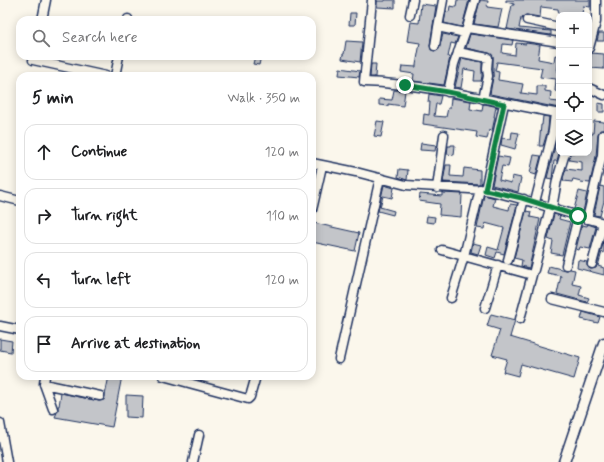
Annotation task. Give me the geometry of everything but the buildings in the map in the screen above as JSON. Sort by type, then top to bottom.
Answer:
[{"type":"main road","points":[[564,462],[604,345]]},
{"type":"street","points":[[43,16],[46,0]]},
{"type":"street","points":[[372,0],[364,82],[405,85],[556,113]]},
{"type":"street","points":[[410,15],[413,0]]},
{"type":"street","points":[[435,46],[443,0]]},
{"type":"street","points":[[448,92],[454,64],[475,0]]},
{"type":"street","points":[[592,32],[600,23],[596,0]]},
{"type":"street","points":[[528,20],[556,26]]},
{"type":"street","points":[[438,28],[466,30],[556,42]]},
{"type":"street","points":[[458,52],[488,58],[488,76],[483,99]]},
{"type":"street","points":[[33,60],[88,72]]},
{"type":"street","points":[[116,72],[118,60]]},
{"type":"street","points":[[592,89],[604,95]]},
{"type":"street","points":[[451,298],[483,190],[504,104]]},
{"type":"street","points":[[535,202],[556,119]]},
{"type":"street","points":[[437,188],[444,135]]},
{"type":"street","points":[[588,219],[602,155],[604,135]]},
{"type":"street","points":[[534,270],[564,156]]},
{"type":"street","points":[[316,164],[356,172],[406,185],[483,190],[510,195],[604,223],[592,264]]},
{"type":"street","points":[[316,192],[322,166]]},
{"type":"street","points":[[339,359],[380,178]]},
{"type":"street","points":[[0,196],[16,200]]},
{"type":"street","points":[[508,260],[524,199]]},
{"type":"street","points":[[566,265],[578,216]]},
{"type":"street","points":[[442,250],[532,275],[520,319]]},
{"type":"street","points":[[485,308],[498,265]]},
{"type":"street","points":[[552,299],[604,312]]},
{"type":"street","points":[[0,326],[16,329]]},
{"type":"street","points":[[45,380],[100,396]]},
{"type":"street","points":[[45,380],[53,409]]},
{"type":"street","points":[[177,380],[248,399],[250,397],[255,380]]},
{"type":"street","points":[[0,423],[7,462]]},
{"type":"street","points":[[193,462],[199,435]]},
{"type":"route","points":[[405,85],[448,92],[504,104],[485,190],[522,198],[578,216]]}]
